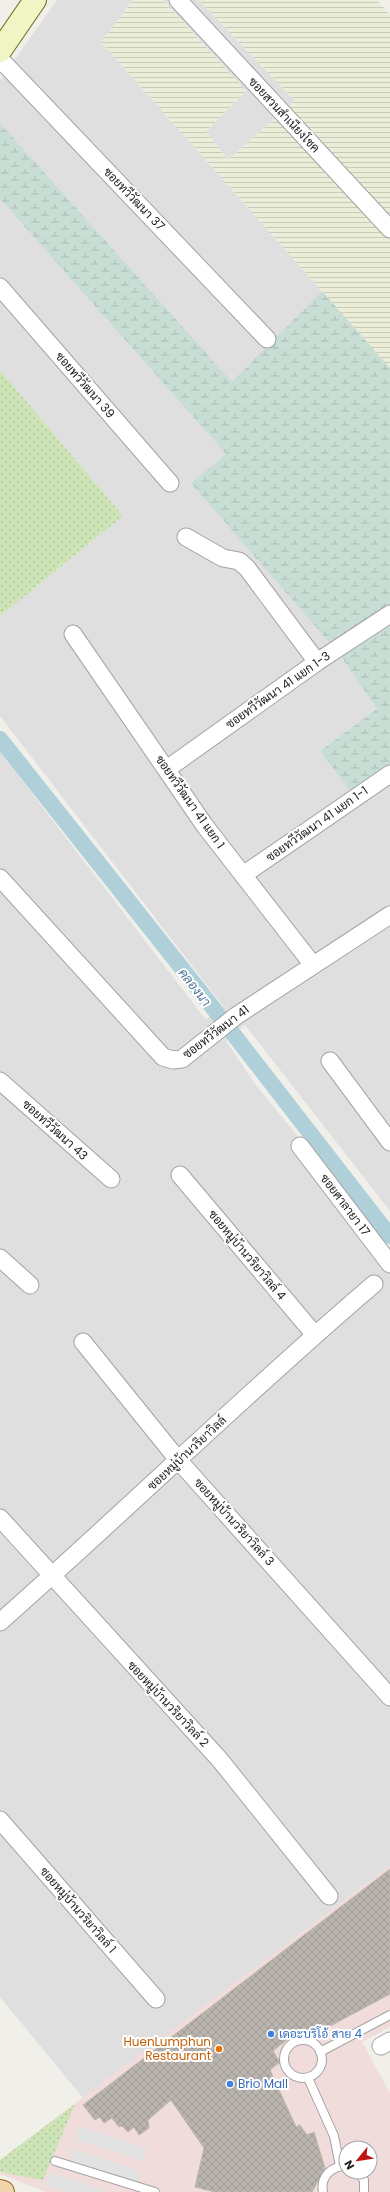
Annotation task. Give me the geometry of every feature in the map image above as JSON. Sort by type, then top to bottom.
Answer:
[{"type":"main road","points":[[0,51],[35,0]]},
{"type":"street","name":"ซอยสวนสำเนียงโชค","points":[[178,0],[390,229]]},
{"type":"street","name":"ซอยทวีวัฒนา 37","points":[[0,59],[267,339]]},
{"type":"street","name":"ซอยทวีวัฒนา 39","points":[[0,287],[170,483]]},
{"type":"street","points":[[186,537],[223,558],[239,561],[247,568],[317,662]]},
{"type":"street","name":"ซอยทวีวัฒนา 41 แยก 1-3","points":[[167,769],[317,662],[390,614]]},
{"type":"street","name":"ซอยทวีวัฒนา 41 แยก 1","points":[[73,634],[205,826],[313,965]]},
{"type":"street","name":"ซอยทวีวัฒนา 41 แยก 1-1","points":[[243,875],[390,774]]},
{"type":"street","name":"ซอยทวีวัฒนา 41","points":[[0,878],[163,1057],[173,1060],[182,1059],[236,1016],[390,915]]},
{"type":"street","points":[[330,1061],[390,1142]]},
{"type":"street","name":"ซอยทวีวัฒนา 43","points":[[0,1081],[111,1179]]},
{"type":"street","name":"ซอยศาลายา 17","points":[[300,1146],[390,1264]]},
{"type":"street","name":"ซอยหมู่บ้านวริยาวิลล์ 4","points":[[180,1175],[315,1335]]},
{"type":"street","points":[[0,1258],[30,1285]]},
{"type":"street","name":"ซอยหมู่บ้านวริยาวิลล์","points":[[0,1622],[179,1461],[315,1335],[374,1284]]},
{"type":"street","name":"ซอยหมู่บ้านวริยาวิลล์ 3","points":[[83,1342],[179,1461],[390,1697]]},
{"type":"street","name":"ซอยหมู่บ้านวริยาวิลล์ 2","points":[[0,1518],[51,1577],[220,1760],[329,1896]]},
{"type":"street","name":"ซอยหมู่บ้านวริยาวิลล์ 1","points":[[0,1820],[156,1999]]},
{"type":"lane","points":[[320,2052],[390,2015]]},
{"type":"lane","points":[[305,2041],[311,2043],[320,2052],[322,2058],[318,2070],[308,2078],[302,2078],[291,2074],[284,2064],[285,2052],[293,2043],[305,2041]]},
{"type":"lane","points":[[308,2078],[334,2136],[338,2149]]},
{"type":"lane","points":[[55,2161],[155,2192]]},
{"type":"lane","points":[[323,2192],[323,2180],[327,2174],[338,2168]]},
{"type":"lane","points":[[364,2180],[364,2192]]},
{"type":"shaded area","points":[[57,0],[133,0],[101,42],[322,291],[232,383],[0,123],[0,80]]},
{"type":"shaded area","points":[[163,0],[199,0],[295,101],[228,160],[206,131],[246,91]]},
{"type":"shaded area","points":[[0,199],[226,454],[192,483],[340,655],[377,709],[320,751],[351,791],[390,765],[390,1211],[245,1025],[226,1041],[255,1084],[390,1249],[390,1866],[83,2098],[0,1997],[0,752],[206,1020],[223,1006],[0,716],[0,616],[123,516],[0,370]]},
{"type":"shaded area","name":"เดอะบริโอ้ สาย 4","points":[[390,1866],[390,2027],[362,2042],[390,2093],[390,2192],[46,2192],[0,2174],[0,2160]]},
{"type":"shaded area","points":[[80,2126],[147,2148],[143,2161],[76,2140]]},
{"type":"shaded area","points":[[72,2149],[141,2171],[136,2188],[67,2167]]},
{"type":"shaded area","points":[[50,2172],[109,2192],[66,2192],[46,2186]]},
{"type":"green space","points":[[133,0],[163,0],[246,91],[206,131],[228,160],[295,101],[199,0],[377,0],[390,15],[390,368],[101,42]]},
{"type":"green space","points":[[0,123],[232,382],[322,291],[390,368],[390,765],[351,792],[320,751],[377,709],[340,655],[191,483],[226,454],[0,199]]},
{"type":"green space","points":[[0,370],[123,516],[0,616]]},
{"type":"green space","points":[[75,2104],[43,2180],[0,2172],[0,2160]]},
{"type":"building","points":[[390,1869],[390,1994],[321,2031],[317,2024],[304,2035],[300,2029],[273,2051],[280,2062],[270,2070],[296,2127],[300,2125],[307,2135],[314,2132],[325,2168],[312,2192],[215,2192],[195,2187],[204,2148],[171,2100],[148,2120],[149,2128],[139,2135],[134,2127],[128,2132],[122,2126],[119,2127],[112,2118],[104,2123],[100,2117],[95,2120],[83,2105]]},
{"type":"waterway","name":"คลองนา","points":[[0,739],[196,986],[390,1236]]},
{"type":"place","name":"เดอะบริโอ้ สาย 4","points":[[271,2034]]},
{"type":"place","name":"HuenLumphun Restaurant","points":[[219,2049]]},
{"type":"place","name":"Brio Mall","points":[[230,2084]]}]
